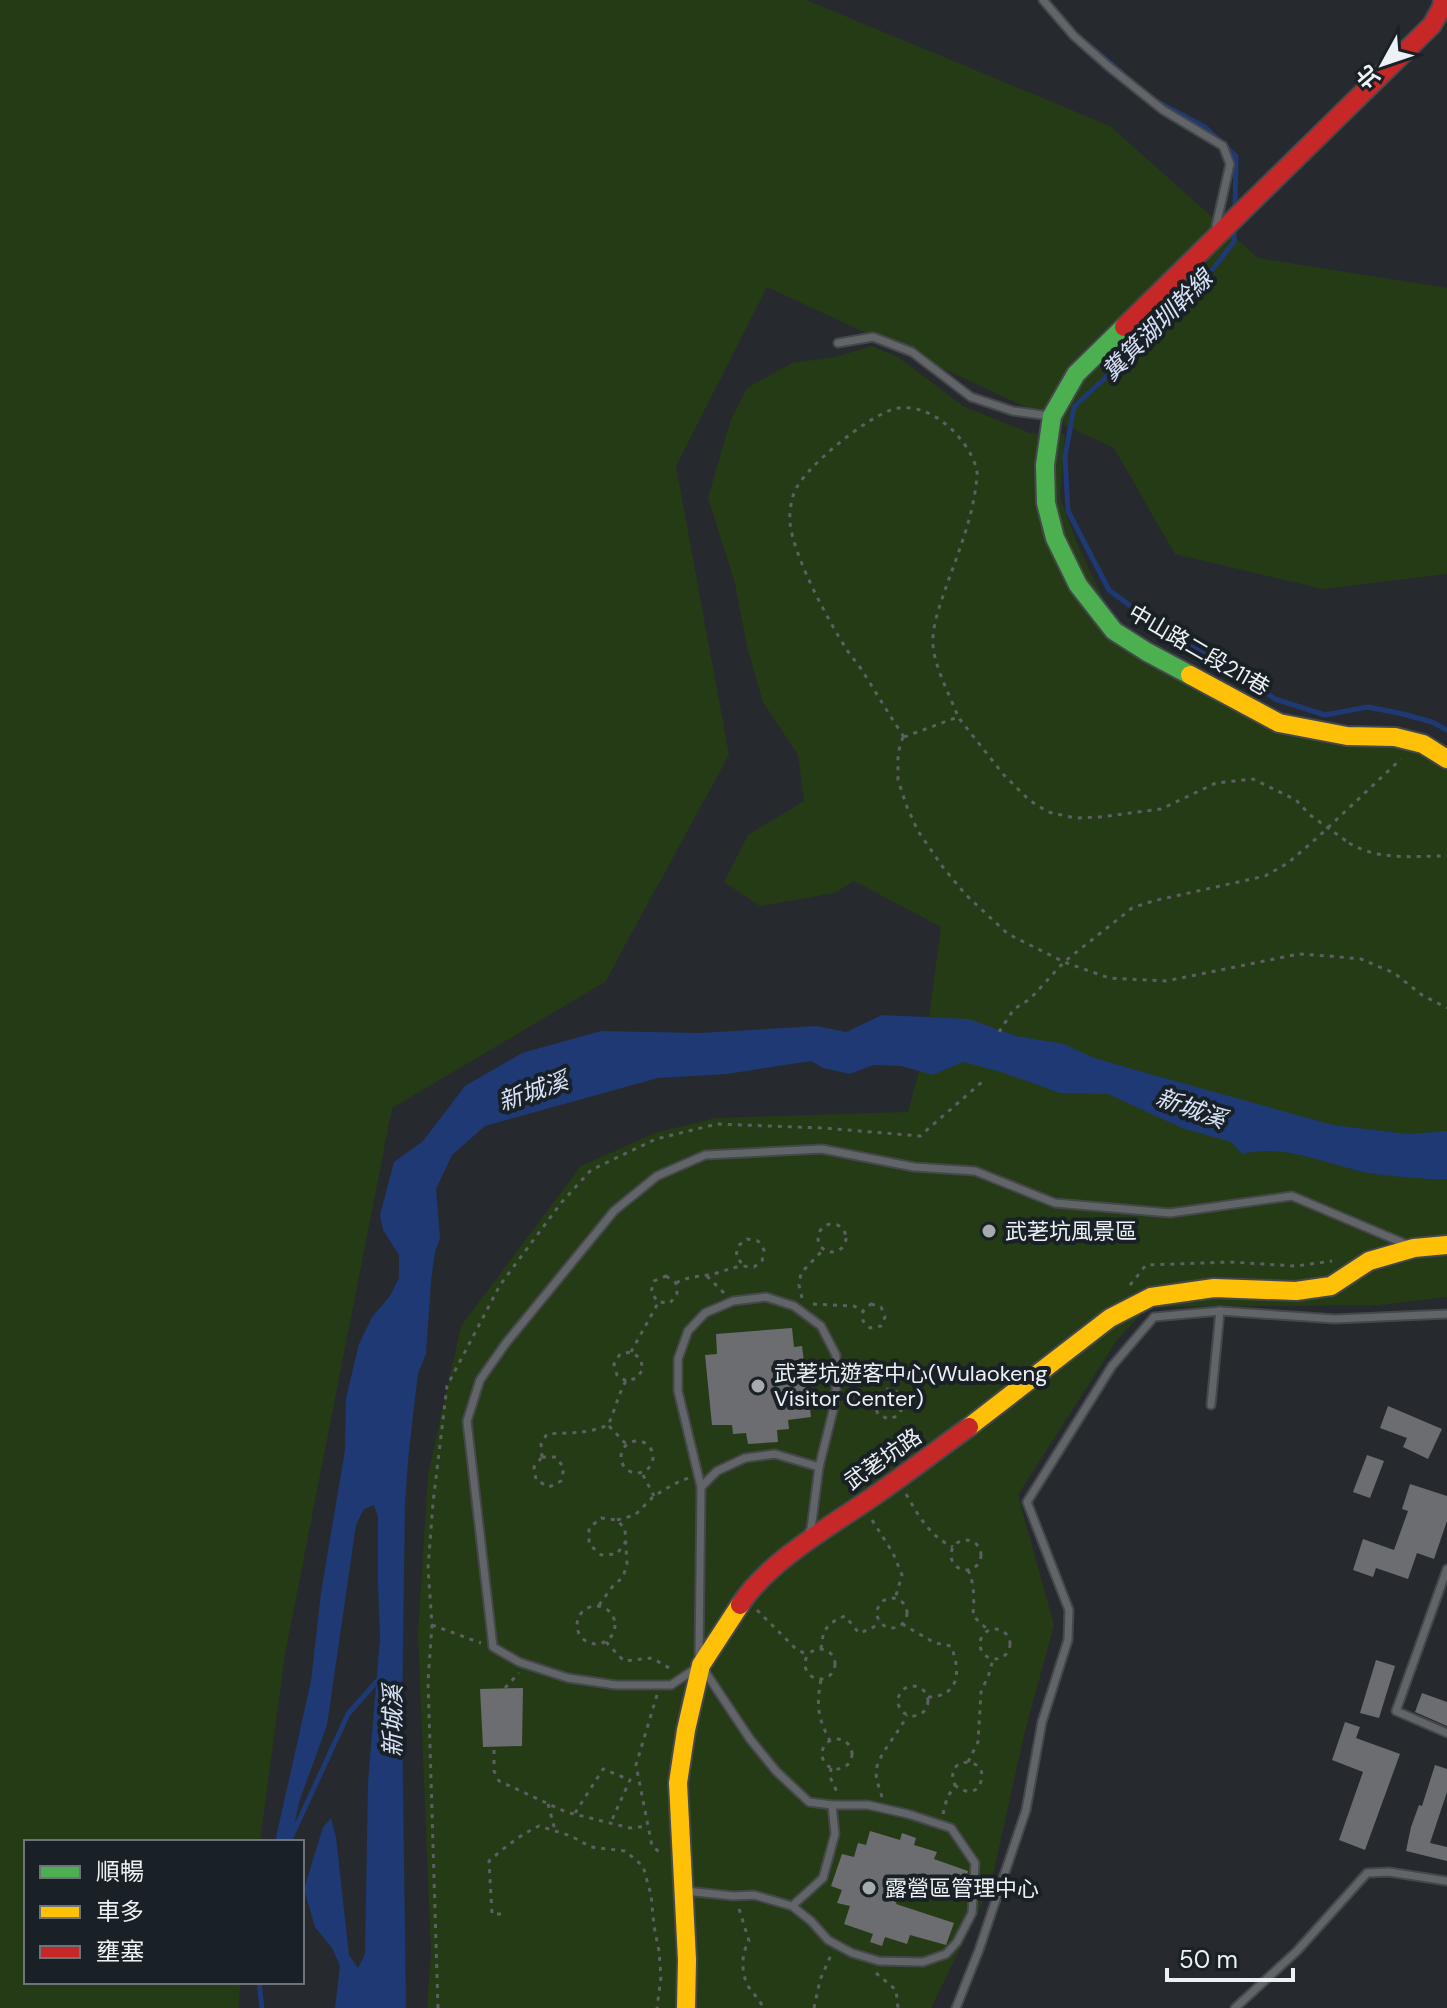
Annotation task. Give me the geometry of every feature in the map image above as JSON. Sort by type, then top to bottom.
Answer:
[{"type":"street","name":"中山路二段211巷","points":[[1443,0],[1432,25],[1076,374],[1052,416],[1045,465],[1046,503],[1055,538],[1078,585],[1114,631],[1279,723],[1347,736],[1395,737],[1423,744],[1447,759]]},
{"type":"street","name":"武荖坑路","points":[[686,2008],[687,1960],[678,1783],[701,1665],[745,1597],[796,1549],[897,1480],[1110,1318],[1151,1297],[1214,1288],[1296,1291],[1331,1286],[1369,1261],[1414,1248],[1447,1245]]},
{"type":"lane","points":[[1043,0],[1074,36],[1108,66],[1163,110],[1223,146],[1230,164],[1218,236]]},
{"type":"lane","points":[[838,343],[873,337],[912,352],[971,397],[1013,411],[1052,416]]},
{"type":"lane","points":[[701,1665],[671,1685],[616,1685],[568,1678],[524,1664],[493,1647],[467,1421],[480,1380],[506,1343],[614,1211],[657,1176],[705,1155],[822,1149],[914,1167],[975,1171],[1055,1203],[1170,1213],[1292,1196],[1414,1248]]},
{"type":"lane","points":[[684,1891],[754,1895],[792,1906],[828,1940],[852,1953],[879,1961],[923,1962],[946,1954],[957,1942],[972,1913],[975,1863],[951,1828],[868,1805],[809,1802],[776,1771],[750,1739],[699,1666],[701,1487],[678,1391],[678,1359],[688,1331],[705,1313],[733,1301],[766,1297],[794,1306],[821,1326],[836,1355],[833,1411],[819,1467],[811,1529],[796,1549]]},
{"type":"lane","points":[[1211,1405],[1220,1311]]},
{"type":"lane","points":[[956,2008],[1026,1810],[1042,1722],[1068,1640],[1069,1610],[1027,1502],[1112,1366],[1154,1317],[1220,1311],[1335,1319],[1447,1314]]},
{"type":"lane","points":[[701,1487],[717,1471],[745,1458],[775,1454],[819,1467]]},
{"type":"lane","points":[[1447,1569],[1396,1711],[1447,1733]]},
{"type":"lane","points":[[792,1906],[823,1878],[835,1834],[832,1805]]},
{"type":"lane","points":[[1235,2008],[1297,1951],[1367,1873],[1389,1872],[1447,1881]]},
{"type":"path","points":[[904,737],[826,612],[794,544],[790,520],[793,494],[807,470],[865,424],[895,409],[914,409],[947,424],[968,447],[978,470],[974,499],[933,635],[937,667],[958,717],[1003,774],[1029,800],[1048,812],[1075,818],[1100,817],[1161,809],[1216,783],[1253,779],[1296,800],[1310,815],[1363,852],[1447,856]]},
{"type":"path","points":[[958,717],[904,737],[898,753],[898,780],[918,831],[942,866],[966,895],[1008,934],[1064,962],[1109,978],[1166,981],[1299,954],[1361,959],[1394,973],[1422,995],[1447,1008]]},
{"type":"path","points":[[999,1032],[1014,1009],[1030,999],[1064,962],[1132,908],[1265,876],[1288,863],[1383,774],[1423,744]]},
{"type":"path","points":[[824,1128],[920,1136],[982,1082]]},
{"type":"path","points":[[827,1224],[837,1224],[845,1230],[847,1240],[842,1249],[833,1253],[823,1250],[818,1241],[819,1231],[827,1224]]},
{"type":"path","points":[[676,1283],[732,1266],[754,1267],[762,1261],[764,1250],[758,1241],[747,1239],[738,1246],[736,1256],[743,1265]]},
{"type":"path","points":[[794,1306],[803,1297],[799,1285],[801,1273],[823,1250]]},
{"type":"path","points":[[707,1275],[733,1301]]},
{"type":"path","points":[[666,1276],[676,1283],[677,1294],[670,1303],[658,1302],[651,1292],[654,1281],[666,1276]]},
{"type":"path","points":[[631,1352],[658,1302]]},
{"type":"path","points":[[794,1306],[835,1304],[854,1306],[863,1311]]},
{"type":"path","points":[[871,1304],[881,1307],[885,1317],[881,1326],[870,1328],[863,1321],[863,1311],[871,1304]]},
{"type":"path","points":[[542,1457],[556,1457],[564,1468],[561,1481],[549,1487],[536,1480],[534,1467],[542,1457],[541,1444],[547,1434],[578,1434],[608,1425],[626,1381],[637,1378],[643,1369],[640,1358],[631,1352],[620,1354],[614,1364],[617,1375],[626,1381]]},
{"type":"path","points":[[836,1390],[876,1395],[885,1389],[895,1390],[903,1397],[903,1407],[898,1416],[888,1419],[878,1414],[874,1405],[876,1395]]},
{"type":"path","points":[[608,1425],[626,1444]]},
{"type":"path","points":[[637,1440],[648,1444],[654,1455],[651,1467],[642,1474],[626,1471],[619,1458],[626,1444],[637,1440]]},
{"type":"path","points":[[642,1474],[654,1496]]},
{"type":"path","points":[[626,1541],[617,1554],[601,1555],[589,1544],[589,1528],[601,1518],[617,1520],[635,1515],[654,1496],[698,1474]]},
{"type":"path","points":[[897,1480],[920,1519],[942,1542],[953,1547]]},
{"type":"path","points":[[861,1504],[893,1553],[902,1575],[895,1599]]},
{"type":"path","points":[[599,1605],[612,1614],[615,1629],[606,1642],[591,1645],[579,1636],[576,1621],[584,1608],[599,1605],[623,1577],[627,1564],[625,1529],[617,1520]]},
{"type":"path","points":[[973,1541],[981,1553],[980,1561],[968,1569],[957,1567],[951,1558],[953,1547],[958,1542],[973,1541]]},
{"type":"path","points":[[968,1569],[975,1595],[973,1616],[988,1630],[1002,1630],[1008,1635],[1010,1649],[1006,1655],[993,1659],[982,1650],[983,1636],[988,1630]]},
{"type":"path","points":[[745,1597],[795,1648],[807,1655]]},
{"type":"path","points":[[885,1600],[901,1601],[907,1612],[902,1624],[891,1628],[880,1622],[878,1612],[881,1603],[885,1600]]},
{"type":"path","points":[[821,1649],[823,1632],[832,1621],[845,1616],[859,1633],[880,1622]]},
{"type":"path","points":[[902,1624],[935,1643],[951,1646],[957,1669],[955,1684],[947,1693],[927,1697]]},
{"type":"path","points":[[438,2008],[428,1681],[432,1625],[493,1647]]},
{"type":"path","points":[[606,1642],[624,1661],[652,1658],[674,1671]]},
{"type":"path","points":[[821,1649],[828,1651],[835,1664],[828,1676],[821,1678],[807,1671],[805,1660],[807,1655],[821,1649]]},
{"type":"path","points":[[968,1762],[978,1742],[981,1692],[993,1659]]},
{"type":"path","points":[[505,1688],[524,1664]]},
{"type":"path","points":[[821,1678],[819,1720],[830,1741]]},
{"type":"path","points":[[912,1686],[924,1691],[927,1704],[920,1714],[907,1715],[898,1705],[900,1692],[912,1686]]},
{"type":"path","points":[[885,1809],[876,1771],[907,1715]]},
{"type":"path","points":[[837,1739],[849,1745],[852,1751],[849,1764],[831,1768],[823,1758],[825,1745],[837,1739]]},
{"type":"path","points":[[494,1750],[494,1771],[499,1781],[566,1812],[630,1828],[648,1826]]},
{"type":"path","points":[[968,1762],[979,1768],[982,1774],[979,1787],[966,1792],[955,1785],[953,1773],[961,1763],[968,1762]]},
{"type":"path","points":[[831,1768],[830,1777],[837,1792],[832,1805]]},
{"type":"path","points":[[575,1814],[603,1769],[630,1780],[611,1822]]},
{"type":"path","points":[[938,1824],[955,1785]]},
{"type":"path","points":[[548,1804],[555,1830]]},
{"type":"path","points":[[501,1914],[492,1914],[489,1861],[507,1845],[539,1826],[571,1836],[591,1847],[625,1851],[643,1866],[651,1895],[661,1977],[657,2008]]},
{"type":"path","points":[[741,1896],[739,1911],[749,1941],[743,1949],[743,1964],[747,1984],[762,2002],[763,2008]]},
{"type":"path","points":[[814,2008],[820,1980],[836,1944]]},
{"type":"path","points":[[870,1958],[869,1964],[874,1971],[896,1990],[898,2008]]},
{"type":"green space","points":[[0,0],[806,0],[1110,126],[1258,258],[1447,288],[1447,574],[1323,589],[1175,554],[1114,448],[767,287],[676,466],[729,755],[605,982],[392,1108],[285,1654],[260,1840],[24,1840],[24,1984],[241,1984],[238,2008],[0,2008]]},
{"type":"green space","name":"武荖坑風景區","points":[[871,346],[898,357],[963,406],[1030,433],[1065,434],[1060,498],[1079,548],[1121,629],[1283,716],[1447,747],[1447,1297],[1380,1305],[1148,1307],[1117,1340],[1018,1495],[1054,1625],[1024,1735],[990,1888],[931,2008],[427,2008],[431,1953],[418,1633],[428,1475],[461,1326],[581,1166],[655,1133],[715,1118],[908,1112],[924,1054],[941,927],[854,881],[834,893],[760,906],[724,882],[748,835],[804,801],[798,755],[763,702],[747,646],[735,583],[708,498],[731,419],[747,388],[792,363],[836,357]]},
{"type":"water","name":"新城溪","points":[[882,1015],[969,1019],[1016,1036],[1064,1044],[1092,1057],[1333,1125],[1408,1134],[1447,1131],[1447,1179],[1369,1173],[1301,1155],[1272,1151],[1242,1154],[1231,1142],[1182,1128],[1108,1094],[1060,1093],[963,1062],[933,1075],[901,1066],[873,1065],[850,1074],[823,1068],[811,1061],[727,1074],[658,1078],[485,1126],[452,1155],[436,1189],[440,1238],[431,1281],[426,1354],[418,1373],[409,1450],[405,1502],[402,1715],[406,2008],[335,2008],[340,1966],[332,1948],[315,1927],[304,1889],[323,1827],[331,1818],[336,1837],[349,1955],[358,1968],[365,1954],[368,1782],[380,1639],[378,1517],[374,1505],[364,1509],[356,1525],[327,1725],[299,1802],[291,1840],[275,1840],[311,1681],[321,1593],[345,1450],[346,1398],[359,1344],[372,1317],[390,1296],[399,1278],[399,1255],[383,1230],[380,1215],[394,1162],[423,1141],[465,1086],[522,1053],[601,1031],[700,1033],[816,1026],[846,1032]]},
{"type":"building","name":"武荖坑遊客中心(Wulaokeng Visitor Center)","points":[[792,1328],[794,1347],[802,1346],[811,1417],[788,1420],[789,1429],[777,1430],[778,1442],[748,1444],[746,1433],[733,1434],[732,1425],[712,1425],[705,1355],[717,1354],[716,1334]]},
{"type":"building","points":[[1388,1406],[1442,1429],[1428,1459],[1403,1447],[1407,1438],[1380,1428]]},
{"type":"building","points":[[1367,1455],[1384,1461],[1370,1498],[1353,1492]]},
{"type":"building","points":[[1410,1484],[1447,1496],[1447,1521],[1434,1559],[1417,1553],[1408,1579],[1376,1568],[1373,1577],[1353,1570],[1363,1539],[1394,1550],[1408,1511],[1402,1509]]},
{"type":"building","points":[[1376,1660],[1395,1666],[1379,1718],[1360,1713]]},
{"type":"building","points":[[523,1688],[522,1746],[483,1747],[480,1689]]},
{"type":"building","points":[[1422,1693],[1447,1702],[1447,1726],[1415,1712]]},
{"type":"building","points":[[1345,1722],[1360,1727],[1356,1738],[1400,1754],[1365,1850],[1339,1840],[1363,1772],[1332,1760]]},
{"type":"building","points":[[1435,1765],[1447,1769],[1447,1792],[1430,1843],[1447,1847],[1447,1861],[1406,1851],[1411,1827],[1419,1805],[1422,1806]]},
{"type":"building","name":"露營區管理中心","points":[[870,1831],[900,1840],[902,1833],[916,1838],[914,1845],[937,1852],[934,1859],[968,1871],[961,1897],[904,1878],[896,1904],[954,1923],[946,1945],[910,1935],[907,1944],[885,1937],[882,1946],[870,1942],[873,1934],[844,1924],[850,1906],[837,1903],[842,1890],[831,1886],[842,1854],[854,1857],[858,1843],[866,1845]]},
{"type":"waterway","name":"糞箕湖圳幹線","points":[[1089,45],[1121,72]]},
{"type":"waterway","name":"糞箕湖圳幹線","points":[[1156,101],[1205,127],[1236,156],[1235,208]]},
{"type":"waterway","name":"糞箕湖圳幹線","points":[[1234,230],[1234,242],[1189,299],[1147,328],[1122,362],[1074,407],[1065,457],[1068,511],[1109,590],[1171,636],[1232,668],[1275,699],[1325,715],[1368,707],[1432,722],[1447,730]]},
{"type":"waterway","name":"新城溪","points":[[290,1840],[348,1714],[379,1679]]},
{"type":"waterway","points":[[259,1984],[262,2008]]},
{"type":"traffic: fast","points":[[1124,327],[1076,374],[1052,416],[1045,465],[1046,503],[1055,538],[1078,585],[1114,631],[1190,675]]},
{"type":"traffic: slow","points":[[1190,675],[1279,723],[1347,736],[1395,737],[1423,744],[1447,759]]},
{"type":"traffic: slow","points":[[969,1427],[1110,1318],[1151,1297],[1214,1288],[1296,1291],[1331,1286],[1369,1261],[1414,1248],[1447,1245]]},
{"type":"traffic: slow","points":[[686,2008],[687,1960],[678,1783],[701,1665],[740,1605]]},
{"type":"traffic: jam","points":[[1124,327],[1432,25],[1443,0]]},
{"type":"traffic: jam","points":[[740,1605],[783,1559],[969,1427]]},
{"type":"place","name":"武荖坑風景區","points":[[989,1231]]},
{"type":"place","name":"武荖坑遊客中心(Wulaokeng Visitor Center)","points":[[758,1386]]},
{"type":"place","name":"露營區管理中心","points":[[869,1888]]}]
